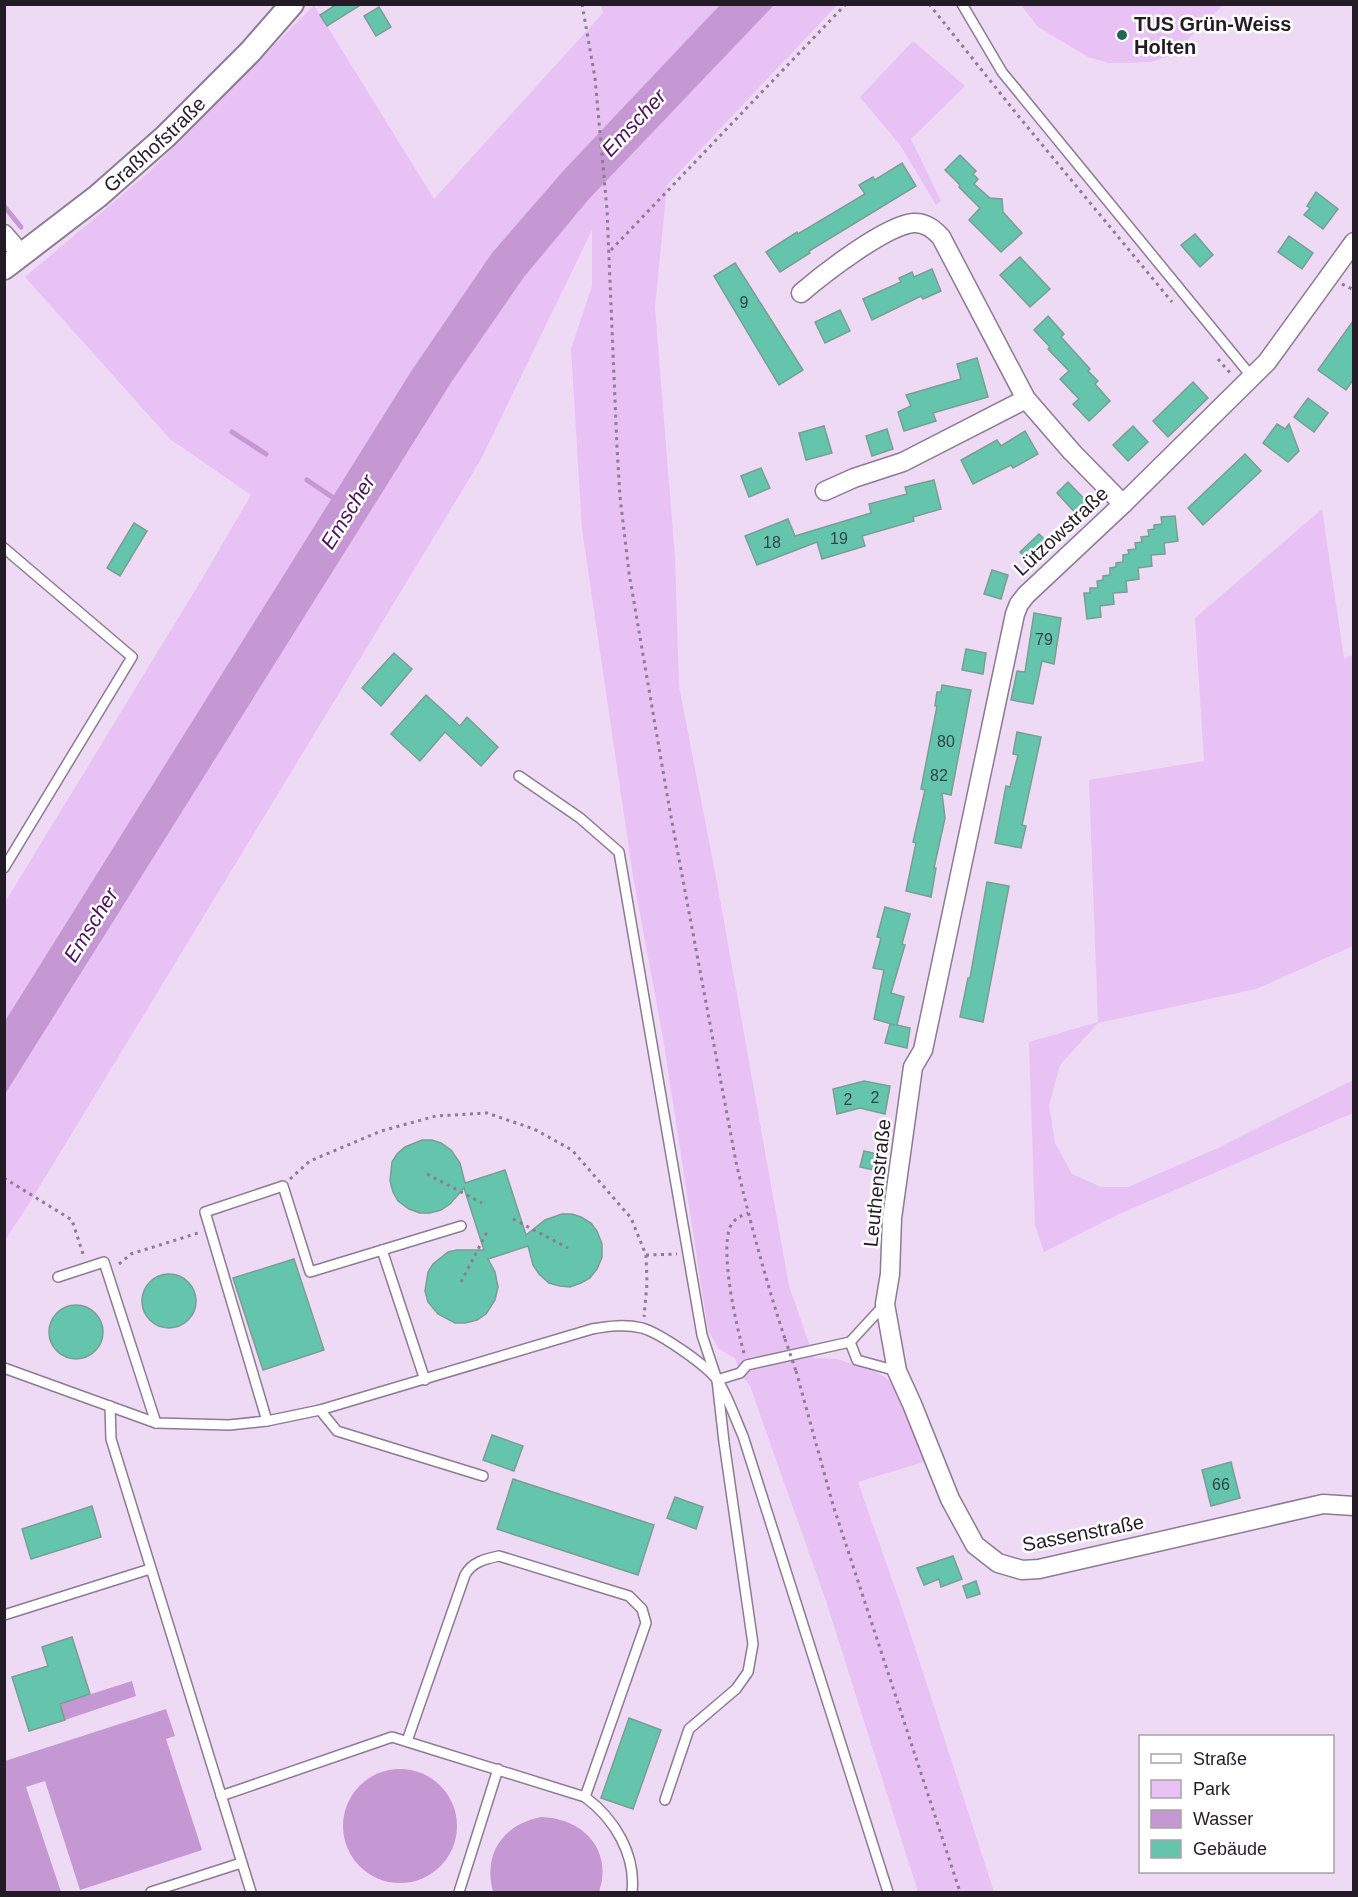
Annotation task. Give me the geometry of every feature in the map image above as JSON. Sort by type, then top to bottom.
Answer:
[{"type":"street","name":"Graßhofstraße","points":[[13,261],[98,196],[166,136],[250,52],[291,4]]},
{"type":"street","points":[[801,293],[826,272],[897,228],[912,223],[927,226],[935,231],[941,237],[1026,399],[1072,452],[1123,504]]},
{"type":"street","points":[[4,234],[13,261]]},
{"type":"street","name":"Lützowstraße","points":[[913,1067],[923,1050],[1015,614],[1019,604],[1026,594],[1123,504],[1267,362],[1353,242]]},
{"type":"street","points":[[825,491],[854,477],[903,462],[1026,399]]},
{"type":"street","name":"Leuthenstraße","points":[[885,1304],[890,1274],[892,1218],[913,1067]]},
{"type":"street","name":"Sassenstraße","points":[[885,1304],[897,1371],[950,1499],[975,1545],[998,1563],[1022,1570],[1039,1569],[1323,1504],[1353,1506]]},
{"type":"lane","points":[[962,4],[1002,72],[1247,382]]},
{"type":"lane","points":[[4,548],[132,657],[4,868]]},
{"type":"lane","points":[[519,776],[580,818],[619,852],[702,1335],[717,1380],[743,1436],[888,1893]]},
{"type":"lane","points":[[267,1421],[205,1212],[283,1186],[310,1272],[461,1226]]},
{"type":"lane","points":[[382,1250],[425,1380]]},
{"type":"lane","points":[[58,1278],[104,1262],[156,1423]]},
{"type":"lane","points":[[717,1380],[740,1373],[747,1365],[850,1342],[885,1304]]},
{"type":"lane","points":[[4,1368],[156,1423],[229,1425],[267,1421],[320,1410],[592,1329],[618,1325],[643,1328],[674,1345],[697,1361],[717,1380],[753,1644],[748,1672],[736,1689],[689,1729],[664,1800]]},
{"type":"lane","points":[[850,1342],[857,1360],[897,1371]]},
{"type":"lane","points":[[110,1406],[111,1439],[251,1893]]},
{"type":"lane","points":[[320,1410],[337,1431],[483,1476]]},
{"type":"lane","points":[[407,1742],[469,1568],[484,1559],[499,1556],[510,1559],[629,1596],[642,1609],[646,1623],[585,1797]]},
{"type":"lane","points":[[4,1615],[150,1569]]},
{"type":"lane","points":[[220,1796],[393,1737],[585,1797],[599,1807],[623,1840],[633,1875],[632,1893]]},
{"type":"lane","points":[[459,1893],[498,1769]]},
{"type":"lane","points":[[151,1893],[241,1863]]},
{"type":"path","points":[[582,4],[595,78],[608,210],[617,448],[629,573],[734,1152],[748,1213],[833,1504],[960,1893]]},
{"type":"path","points":[[610,251],[846,4]]},
{"type":"path","points":[[929,4],[1006,102],[1177,308]]},
{"type":"path","points":[[1213,352],[1247,382]]},
{"type":"path","points":[[283,1186],[310,1161],[381,1131],[436,1116],[487,1113],[534,1129],[572,1150],[631,1218],[646,1255],[647,1283],[643,1328]]},
{"type":"path","points":[[427,1174],[482,1203]]},
{"type":"path","points":[[4,1178],[72,1220],[87,1268]]},
{"type":"path","points":[[747,1365],[733,1299],[727,1242],[735,1219],[748,1213]]},
{"type":"path","points":[[513,1220],[568,1248]]},
{"type":"path","points":[[108,1273],[131,1254],[210,1229]]},
{"type":"path","points":[[461,1282],[488,1230]]},
{"type":"path","points":[[646,1255],[688,1253]]},
{"type":"green space","points":[[314,5],[434,199],[603,13],[601,5],[837,5],[667,185],[655,308],[675,558],[679,686],[718,888],[789,1286],[814,1358],[837,1359],[872,1370],[888,1379],[902,1397],[927,1461],[858,1482],[906,1620],[994,1892],[918,1892],[826,1601],[750,1386],[740,1373],[735,1358],[719,1349],[708,1330],[663,1038],[633,876],[582,529],[571,349],[592,286],[592,230],[480,461],[5,1240],[4,904],[251,495],[170,439],[25,277],[148,173]]},
{"type":"green space","name":"TUS Grün-Weiss Holten","points":[[1021,5],[1223,5],[1172,55],[1151,62],[1109,63],[1088,57],[1038,27]]},
{"type":"green space","points":[[913,41],[965,86],[911,139],[941,201],[936,205],[900,145],[860,97]]},
{"type":"green space","points":[[1322,509],[1344,658],[1353,655],[1353,946],[1256,989],[1098,1023],[1060,1065],[1049,1105],[1055,1143],[1072,1174],[1101,1187],[1128,1187],[1218,1148],[1353,1080],[1353,1113],[1117,1215],[1044,1252],[1035,1225],[1029,1042],[1098,1022],[1089,780],[1204,761],[1195,618]]},
{"type":"water","name":"Emscher","points":[[720,5],[774,5],[588,200],[524,277],[452,381],[5,1094],[5,1021],[412,370],[492,253],[565,169]]},
{"type":"water","points":[[132,1681],[136,1696],[65,1720],[60,1704]]},
{"type":"water","points":[[166,1709],[175,1736],[166,1739],[202,1850],[80,1890],[45,1781],[26,1787],[61,1892],[5,1892],[5,1761]]},
{"type":"water","points":[[400,1769],[422,1773],[440,1786],[453,1804],[457,1826],[453,1848],[440,1866],[422,1879],[400,1883],[378,1879],[360,1866],[347,1848],[343,1826],[347,1804],[360,1786],[378,1773]]},
{"type":"water","points":[[541,1817],[570,1823],[591,1839],[602,1863],[599,1892],[493,1892],[491,1865],[499,1843],[516,1827]]},
{"type":"building","points":[[337,4],[362,4],[327,26],[320,15]]},
{"type":"building","points":[[379,7],[391,27],[376,36],[364,16]]},
{"type":"building","points":[[960,155],[976,171],[973,174],[978,179],[974,184],[990,198],[1002,199],[1003,212],[1022,233],[1001,252],[969,220],[980,208],[945,170]]},
{"type":"building","points":[[902,163],[916,186],[809,251],[810,253],[780,272],[766,252],[865,194],[859,185],[873,177],[875,180]]},
{"type":"building","points":[[1316,192],[1338,209],[1323,229],[1304,215],[1310,208],[1307,206]]},
{"type":"building","points":[[1195,234],[1213,255],[1200,267],[1181,245]]},
{"type":"building","points":[[1289,236],[1313,253],[1302,269],[1278,252]]},
{"type":"building","points":[[1020,257],[1050,289],[1030,307],[1000,275]]},
{"type":"building","points":[[735,263],[803,370],[779,385],[714,276]]},
{"type":"building","points":[[932,269],[941,291],[923,299],[921,296],[872,320],[863,299],[901,282],[899,278],[912,272],[914,277]]},
{"type":"building","points":[[840,310],[850,331],[825,343],[815,322]]},
{"type":"building","points":[[1048,316],[1064,334],[1061,337],[1090,369],[1088,371],[1098,381],[1095,384],[1110,401],[1089,421],[1073,404],[1079,399],[1060,379],[1069,371],[1034,330]]},
{"type":"building","points":[[1353,321],[1353,380],[1346,390],[1318,370]]},
{"type":"building","points":[[977,358],[988,397],[933,413],[936,421],[904,431],[898,412],[911,406],[906,395],[961,379],[957,364]]},
{"type":"building","points":[[1193,382],[1208,398],[1168,437],[1153,421]]},
{"type":"building","points":[[1308,398],[1328,413],[1314,432],[1294,417]]},
{"type":"building","points":[[1277,424],[1285,429],[1289,424],[1299,451],[1288,462],[1263,443]]},
{"type":"building","points":[[824,426],[832,453],[806,460],[799,433]]},
{"type":"building","points":[[1133,426],[1148,442],[1128,461],[1113,445]]},
{"type":"building","points":[[887,429],[893,449],[872,456],[866,436]]},
{"type":"building","points":[[1025,431],[1038,454],[1013,468],[1011,465],[973,484],[961,460],[997,440],[1001,446]]},
{"type":"building","points":[[1245,454],[1261,471],[1203,525],[1188,508]]},
{"type":"building","points":[[761,468],[770,488],[749,497],[741,476]]},
{"type":"building","points":[[934,480],[941,509],[913,517],[914,521],[862,536],[865,546],[822,559],[817,542],[757,565],[745,536],[788,519],[795,536],[871,513],[869,504],[907,494],[905,487]]},
{"type":"building","points":[[1068,482],[1093,508],[1081,519],[1057,493]]},
{"type":"building","points":[[1175,516],[1178,541],[1164,543],[1165,554],[1151,555],[1152,566],[1138,568],[1139,579],[1126,581],[1127,592],[1113,593],[1114,604],[1100,606],[1101,617],[1087,619],[1084,593],[1090,593],[1090,588],[1098,588],[1097,581],[1103,580],[1103,576],[1110,575],[1110,568],[1116,567],[1116,563],[1123,562],[1123,555],[1129,554],[1128,550],[1136,549],[1135,543],[1142,542],[1141,537],[1149,536],[1148,530],[1154,529],[1154,525],[1162,524],[1161,517]]},
{"type":"building","points":[[134,523],[147,531],[120,576],[107,568]]},
{"type":"building","points":[[1039,534],[1053,548],[1034,566],[1020,552]]},
{"type":"building","points":[[992,570],[1008,575],[1001,599],[984,594]]},
{"type":"building","points":[[1034,613],[1061,618],[1054,664],[1042,661],[1033,704],[1011,700],[1017,671],[1025,672]]},
{"type":"building","points":[[966,649],[986,653],[983,674],[962,670]]},
{"type":"building","points":[[394,653],[412,669],[381,706],[362,688]]},
{"type":"building","points":[[942,685],[971,690],[951,795],[942,793],[945,818],[934,868],[936,868],[931,897],[906,891],[916,843],[913,842],[925,790],[921,789],[937,706],[935,706],[937,692],[941,692]]},
{"type":"building","points":[[426,695],[460,726],[467,717],[498,747],[481,766],[445,732],[420,761],[391,734]]},
{"type":"building","points":[[1017,732],[1041,737],[1022,825],[1026,826],[1021,848],[995,843],[1006,786],[1010,787],[1018,755],[1013,754]]},
{"type":"building","points":[[987,882],[1009,886],[983,1022],[960,1017],[968,978],[970,978]]},
{"type":"building","points":[[885,907],[910,914],[902,944],[905,945],[891,993],[904,997],[897,1025],[910,1028],[907,1048],[885,1043],[890,1024],[895,1025],[874,1019],[884,970],[873,968],[881,938],[877,937]]},
{"type":"building","points":[[864,1081],[890,1086],[885,1114],[860,1108],[837,1114],[833,1089]]},
{"type":"building","points":[[422,1140],[441,1143],[451,1150],[460,1163],[465,1183],[505,1170],[526,1235],[545,1220],[562,1214],[572,1214],[591,1223],[602,1244],[602,1257],[590,1278],[570,1287],[549,1283],[533,1265],[528,1246],[488,1259],[495,1272],[498,1287],[495,1300],[486,1314],[477,1320],[455,1323],[438,1314],[428,1302],[425,1291],[428,1272],[433,1264],[448,1252],[484,1250],[464,1188],[450,1204],[430,1213],[420,1213],[409,1209],[398,1201],[390,1181],[392,1162],[405,1147]]},
{"type":"building","points":[[864,1151],[886,1156],[883,1172],[860,1167]]},
{"type":"building","points":[[294,1259],[324,1350],[263,1370],[233,1278]]},
{"type":"building","points":[[169,1274],[179,1276],[188,1282],[194,1291],[196,1301],[194,1311],[188,1320],[179,1326],[169,1328],[159,1326],[150,1320],[144,1311],[142,1301],[144,1291],[150,1282],[159,1276]]},
{"type":"building","points":[[76,1305],[86,1307],[95,1313],[101,1322],[103,1332],[101,1342],[95,1351],[86,1357],[76,1359],[66,1357],[57,1351],[51,1342],[49,1332],[51,1322],[57,1313],[66,1307]]},
{"type":"building","points":[[492,1435],[523,1446],[514,1471],[483,1460]]},
{"type":"building","points":[[1231,1462],[1240,1498],[1211,1506],[1202,1470]]},
{"type":"building","points":[[513,1479],[654,1525],[638,1575],[497,1529]]},
{"type":"building","points":[[675,1497],[703,1507],[696,1529],[667,1518]]},
{"type":"building","points":[[92,1506],[101,1537],[31,1559],[22,1529]]},
{"type":"building","points":[[953,1556],[962,1579],[941,1587],[939,1579],[924,1585],[917,1568]]},
{"type":"building","points":[[976,1581],[980,1594],[967,1598],[963,1586]]},
{"type":"building","points":[[72,1637],[90,1694],[60,1704],[65,1720],[29,1731],[12,1677],[48,1666],[42,1647]]},
{"type":"building","points":[[629,1718],[661,1730],[633,1809],[601,1798]]},
{"type":"waterway","points":[[4,206],[21,227]]},
{"type":"waterway","points":[[232,432],[266,454]]},
{"type":"waterway","name":"Emscher","points":[[307,480],[335,499]]},
{"type":"place","name":"TUS Grün-Weiss Holten","points":[[1122,35]]}]
